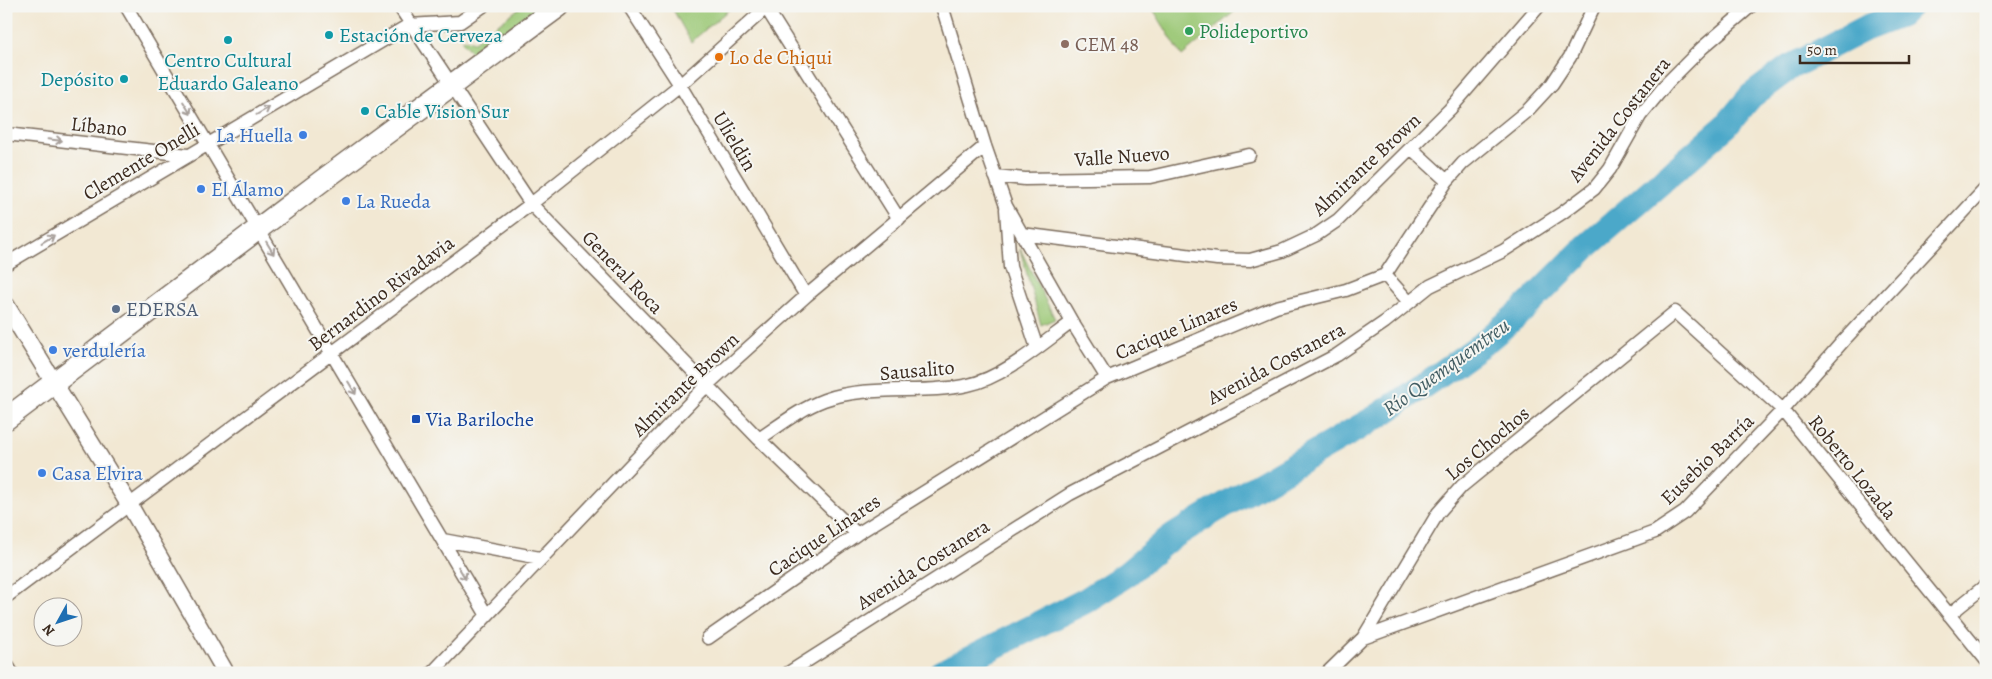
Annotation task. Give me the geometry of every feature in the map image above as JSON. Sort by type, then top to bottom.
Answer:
[{"type":"highway","points":[[6,419],[559,6]]},
{"type":"street","points":[[126,6],[486,614]]},
{"type":"street","name":"General Roca","points":[[399,6],[531,204],[759,439],[856,534]]},
{"type":"street","name":"Clemente Onelli","points":[[6,264],[188,154],[410,25],[460,22],[483,6]]},
{"type":"street","name":"Ulieldin","points":[[629,6],[680,86],[806,296]]},
{"type":"street","points":[[942,6],[985,146],[1006,206],[1072,322],[1107,378]]},
{"type":"street","name":"Almirante Brown","points":[[1022,234],[1217,259],[1250,260],[1282,251],[1316,235],[1338,220],[1479,78],[1538,6]]},
{"type":"street","points":[[1409,302],[1385,275],[1447,181],[1463,163],[1528,110],[1552,84],[1570,57],[1594,6]]},
{"type":"street","name":"Avenida Costanera","points":[[788,673],[1070,494],[1337,355],[1386,322],[1409,302],[1444,277],[1503,251],[1562,213],[1594,189],[1610,169],[1640,116],[1668,82],[1702,48],[1751,6]]},
{"type":"street","points":[[766,7],[899,219]]},
{"type":"street","name":"Bernardino Rivadavia","points":[[6,597],[531,204],[680,86],[766,7]]},
{"type":"street","name":"Líbano","points":[[6,134],[188,154]]},
{"type":"street","name":"Almirante Brown","points":[[432,673],[486,614],[707,385],[806,296],[985,146]]},
{"type":"street","points":[[1411,148],[1447,181]]},
{"type":"street","name":"Valle Nuevo","points":[[995,176],[1025,180],[1150,177],[1249,155]]},
{"type":"street","name":"Eusebio Barría","points":[[1327,673],[1363,638],[1655,532],[1685,512],[1783,410],[1844,340],[1986,188]]},
{"type":"street","points":[[1006,206],[1010,267],[1037,348]]},
{"type":"street","name":"Cacique Linares","points":[[708,638],[856,534],[1107,378],[1276,307],[1346,290],[1385,275]]},
{"type":"street","points":[[6,305],[130,506],[226,673]]},
{"type":"street","name":"Roberto Lozada","points":[[1675,312],[1783,410],[1986,660]]},
{"type":"street","name":"Los Chochos","points":[[1363,638],[1438,513],[1462,486],[1675,312]]},
{"type":"street","name":"Sausalito","points":[[759,439],[804,408],[826,399],[852,394],[968,385],[996,374],[1037,348],[1072,322]]},
{"type":"street","points":[[443,540],[540,558]]},
{"type":"street","points":[[1949,615],[1986,585]]},
{"type":"street","points":[[1339,662],[1346,673]]},
{"type":"street","points":[[6,663],[12,673]]},
{"type":"green space","points":[[522,6],[542,6],[473,55],[462,41],[465,39],[474,42]]},
{"type":"green space","points":[[671,6],[733,6],[691,42]]},
{"type":"green space","name":"Polideportivo","points":[[1151,6],[1241,6],[1182,56]]},
{"type":"green space","points":[[1020,249],[1055,319],[1041,325]]},
{"type":"waterway","name":"Río Quemquemtreu","points":[[941,673],[1085,601],[1127,574],[1166,541],[1214,511],[1377,417],[1433,379],[1485,342],[1524,309],[1587,246],[1726,126],[1751,96],[1790,67],[1866,28],[1900,15],[1909,6]]},
{"type":"place","name":"Polideportivo","points":[[1189,31]]},
{"type":"place","name":"Estación de Cerveza","points":[[329,35]]},
{"type":"place","name":"Centro Cultural Eduardo Galeano","points":[[228,40]]},
{"type":"place","name":"CEM 48","points":[[1065,44]]},
{"type":"place","name":"Lo de Chiqui","points":[[719,57]]},
{"type":"place","name":"Depósito","points":[[124,79]]},
{"type":"place","name":"Cable Vision Sur","points":[[365,111]]},
{"type":"place","name":"La Huella","points":[[303,135]]},
{"type":"place","name":"El Álamo","points":[[201,189]]},
{"type":"place","name":"La Rueda","points":[[346,201]]},
{"type":"place","name":"EDERSA","points":[[116,309]]},
{"type":"place","name":"verdulería","points":[[53,350]]},
{"type":"place","name":"Via Bariloche","points":[[416,419]]},
{"type":"place","name":"Casa Elvira","points":[[42,473]]}]
